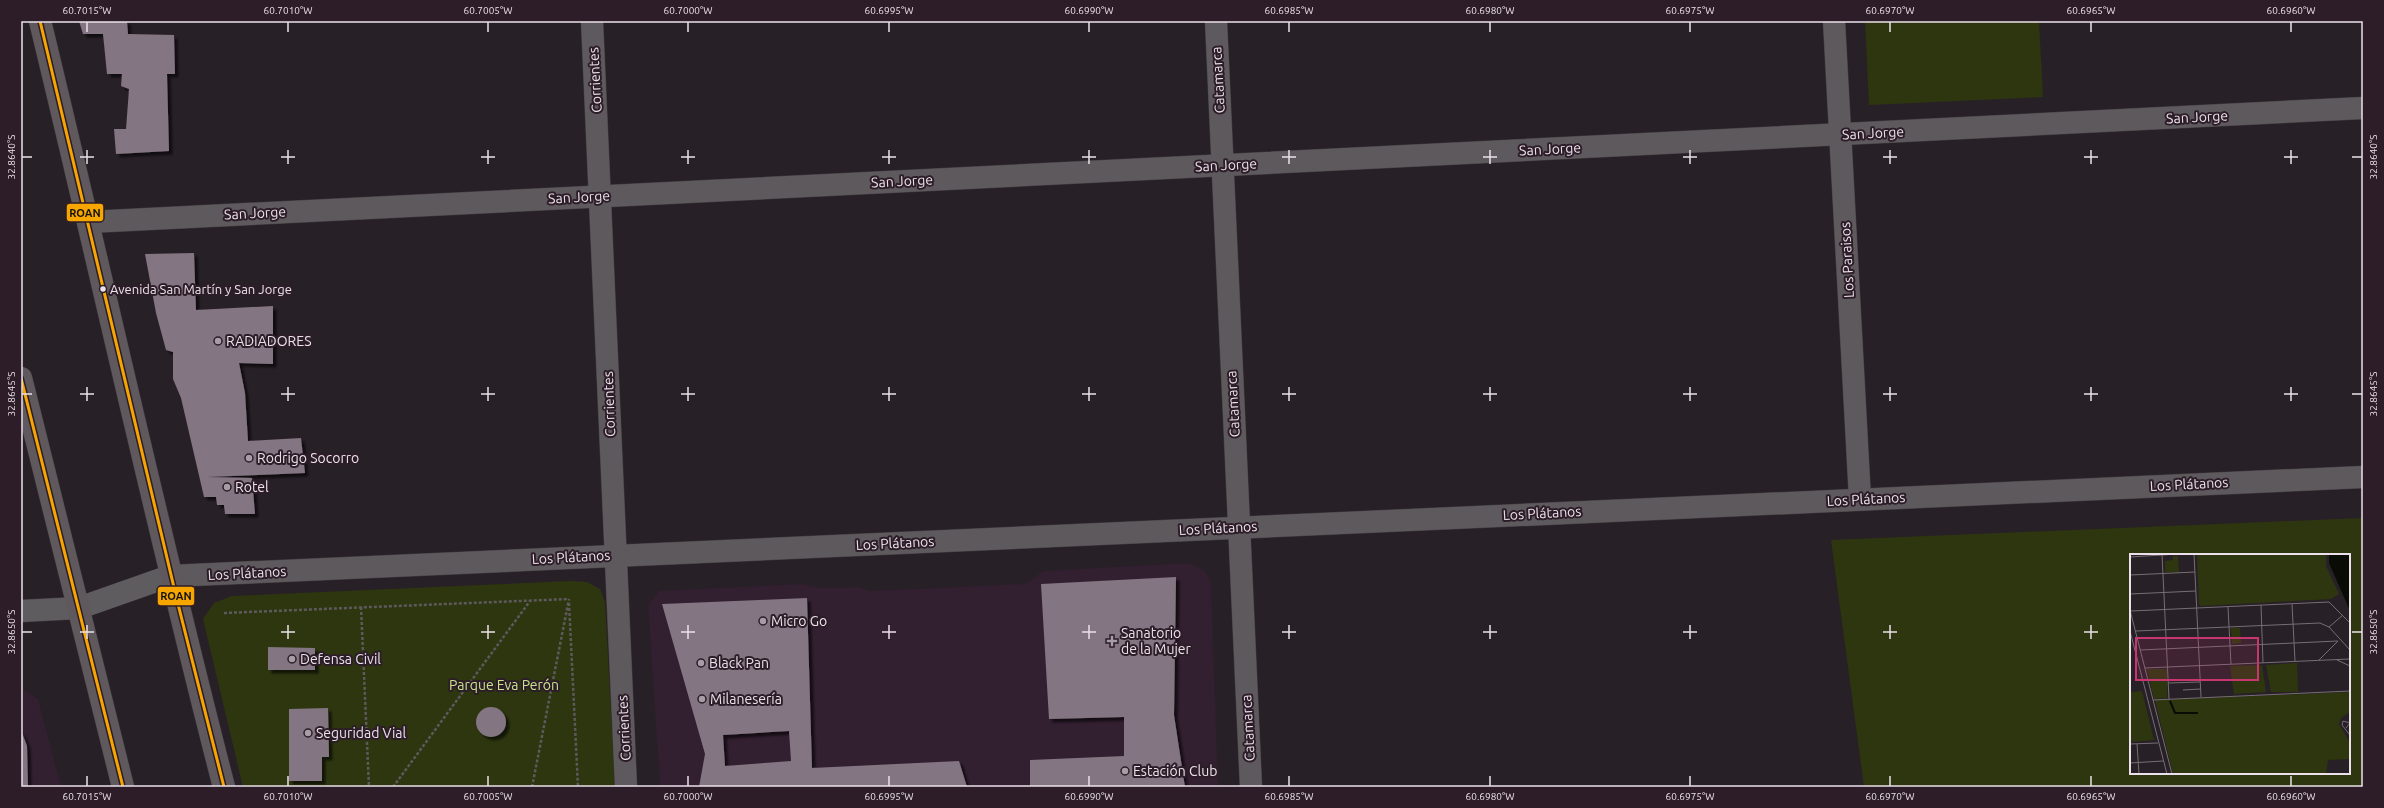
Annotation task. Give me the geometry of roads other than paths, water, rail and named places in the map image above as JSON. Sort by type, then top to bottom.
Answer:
[{"type":"main road","points":[[40,21],[89,222],[170,576],[224,787]]},
{"type":"main road","points":[[21,378],[123,787]]},
{"type":"main road","name":"Los Plátanos","points":[[21,611],[79,608],[170,576]]},
{"type":"street","name":"Corrientes","points":[[592,21],[626,787]]},
{"type":"street","name":"Catamarca","points":[[1216,21],[1238,527],[1252,787]]},
{"type":"street","name":"Los Paraisos","points":[[1834,21],[1860,499]]},
{"type":"street","name":"San Jorge","points":[[89,222],[2363,108]]},
{"type":"street","name":"Los Plátanos","points":[[170,576],[2363,477]]},
{"type":"place","name":"Avenida San Martín y San Jorge","points":[[103,289]]},
{"type":"place","name":"RADIADORES","points":[[218,341]]},
{"type":"place","name":"Rodrigo Socorro","points":[[249,458]]},
{"type":"place","name":"Rotel","points":[[227,487]]},
{"type":"place","name":"Micro Go","points":[[763,621]]},
{"type":"place","name":"Sanatorio de la Mujer","points":[[1112,641]]},
{"type":"place","name":"Defensa Civil","points":[[292,659]]},
{"type":"place","name":"Black Pan","points":[[701,663]]},
{"type":"place","name":"Milanesería","points":[[702,699]]},
{"type":"place","name":"Seguridad Vial","points":[[308,733]]},
{"type":"place","name":"Estación Club","points":[[1125,771]]},
{"type":"park label","name":"Parque Eva Perón","points":[[504,685]]}]
